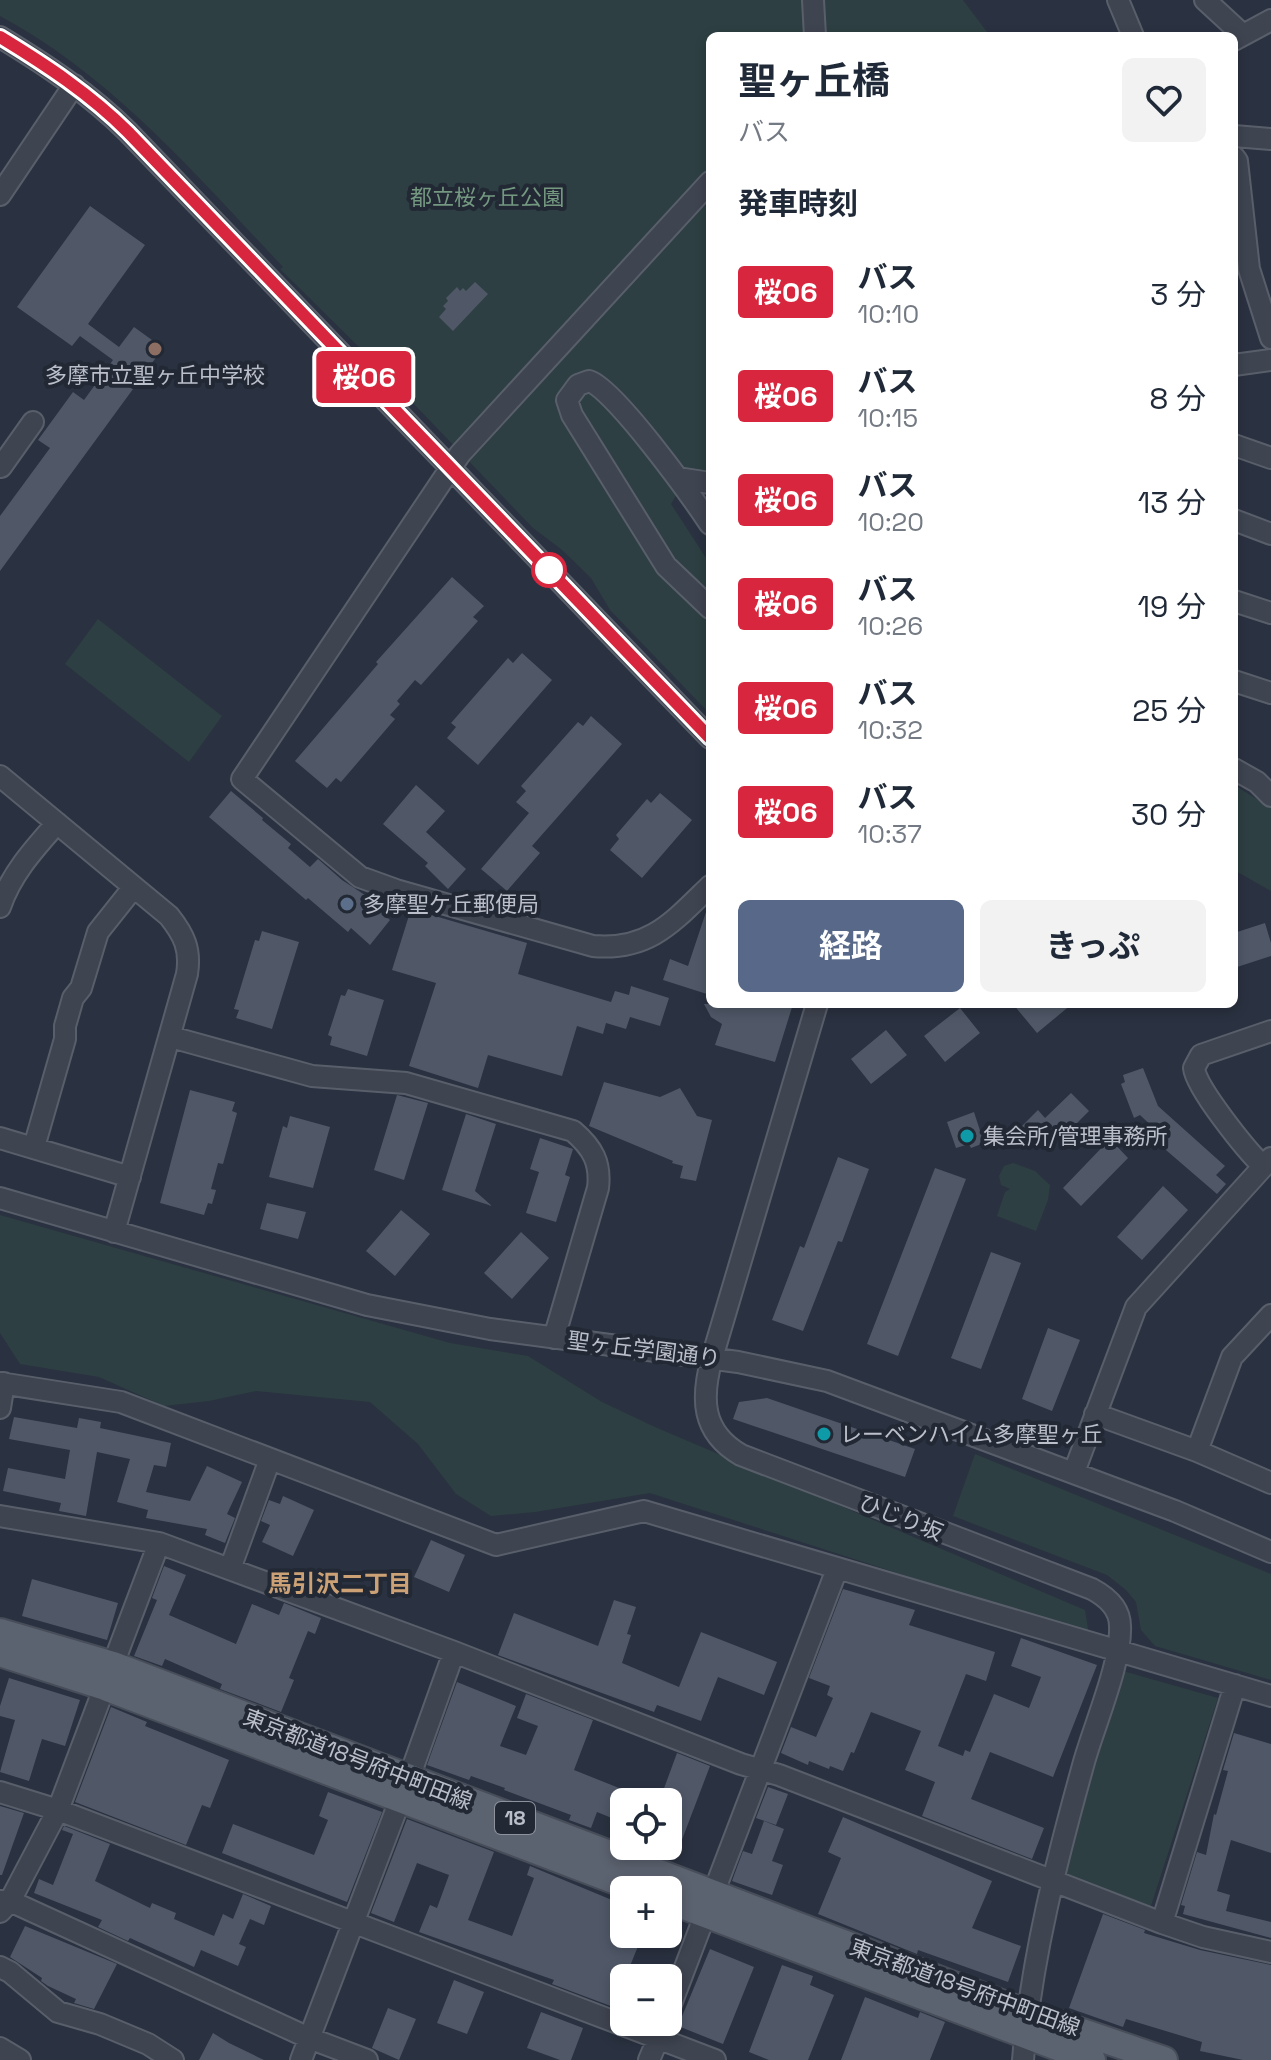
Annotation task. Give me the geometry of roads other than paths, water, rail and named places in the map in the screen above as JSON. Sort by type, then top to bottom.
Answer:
[{"type":"main road","name":"東京都道18号府中町田線","points":[[0,1632],[709,1904],[1025,2036],[1092,2060]]},
{"type":"main road","name":"東京都道18号府中町田線","points":[[0,1653],[109,1676]]},
{"type":"main road","name":"東京都道18号府中町田線","points":[[405,1789],[610,1877]]},
{"type":"main road","name":"東京都道18号府中町田線","points":[[682,1901],[709,1904]]},
{"type":"main road","name":"東京都道18号府中町田線","points":[[1025,2036],[1164,2060]]},
{"type":"street","points":[[813,0],[815,32]]},
{"type":"street","points":[[1118,0],[1130,29]]},
{"type":"street","points":[[1205,0],[1234,32]]},
{"type":"street","points":[[1238,37],[1271,20]]},
{"type":"street","points":[[0,37],[74,85],[128,132],[706,734]]},
{"type":"street","points":[[0,195],[74,85]]},
{"type":"street","points":[[1238,136],[1271,139]]},
{"type":"street","points":[[1238,170],[1249,269],[1271,338]]},
{"type":"street","points":[[706,190],[460,454],[242,779],[360,877],[593,946],[623,946],[659,933],[706,890]]},
{"type":"street","points":[[1238,364],[1271,360]]},
{"type":"street","points":[[706,518],[678,478],[607,392],[589,381],[571,392],[567,400],[572,415],[666,566],[706,604]]},
{"type":"street","points":[[0,468],[33,422]]},
{"type":"street","points":[[1238,446],[1271,458]]},
{"type":"street","points":[[678,478],[706,482]]},
{"type":"street","points":[[1238,522],[1271,534]]},
{"type":"street","points":[[1238,602],[1271,613]]},
{"type":"street","points":[[1238,682],[1271,693]]},
{"type":"street","points":[[1238,771],[1257,782],[1271,796]]},
{"type":"street","points":[[0,776],[169,916],[183,934],[188,948],[187,974],[171,1037],[114,1232]]},
{"type":"street","points":[[0,907],[15,873],[57,823]]},
{"type":"street","points":[[34,1147],[65,1039],[65,1026],[73,998],[81,988],[92,947],[98,932],[133,888]]},
{"type":"street","name":"ひじり坂","points":[[816,1008],[712,1358],[707,1378],[706,1408],[713,1430],[730,1448],[750,1458],[1099,1593],[1112,1604],[1120,1621],[1118,1650],[1053,1880],[1025,2036]]},
{"type":"street","points":[[1074,1472],[1136,1307],[1267,1162],[1252,1156],[1199,1084],[1194,1068],[1201,1055],[1271,1031]]},
{"type":"street","points":[[171,1037],[312,1076],[406,1083],[573,1131],[592,1150],[600,1173],[554,1338]]},
{"type":"street","points":[[0,1138],[130,1177]]},
{"type":"street","name":"聖ヶ丘学園通り","points":[[0,1198],[367,1305],[490,1329],[712,1358],[850,1388],[1074,1472],[1271,1552]]},
{"type":"street","points":[[1197,1451],[1232,1357],[1271,1315]]},
{"type":"street","points":[[0,1408],[2,1383],[121,1402],[496,1545],[644,1511],[1271,1696]]},
{"type":"street","points":[[1095,1414],[1197,1451],[1271,1483]]},
{"type":"street","points":[[230,1569],[270,1459]]},
{"type":"street","points":[[0,1516],[159,1543],[454,1652],[1162,1923],[1203,1937],[1271,1952]]},
{"type":"street","points":[[159,1543],[58,1810],[3,1905],[309,2038],[367,2060]]},
{"type":"street","points":[[682,1975],[837,1569]]},
{"type":"street","points":[[301,2060],[454,1652]]},
{"type":"street","points":[[1162,1923],[1235,1685]]},
{"type":"street","points":[[0,1792],[58,1810],[353,1922],[610,2012]]},
{"type":"street","points":[[0,1967],[58,2012],[100,2024],[148,2044],[173,2060]]},
{"type":"street","points":[[649,2060],[659,2036]]},
{"type":"street","points":[[672,2036],[715,2060]]},
{"type":"street","points":[[0,2048],[20,2060]]},
{"type":"place","name":"多摩市立聖ヶ丘中学校","points":[[155,349]]},
{"type":"place","name":"多摩聖ケ丘郵便局","points":[[347,904]]},
{"type":"place","name":"集会所/管理事務所","points":[[967,1136]]},
{"type":"place","name":"レーベンハイム多摩聖ヶ丘","points":[[824,1434]]},
{"type":"district","name":"馬引沢二丁目","points":[[340,1584]]},
{"type":"park label","name":"都立桜ヶ丘公園","points":[[487,197]]}]
